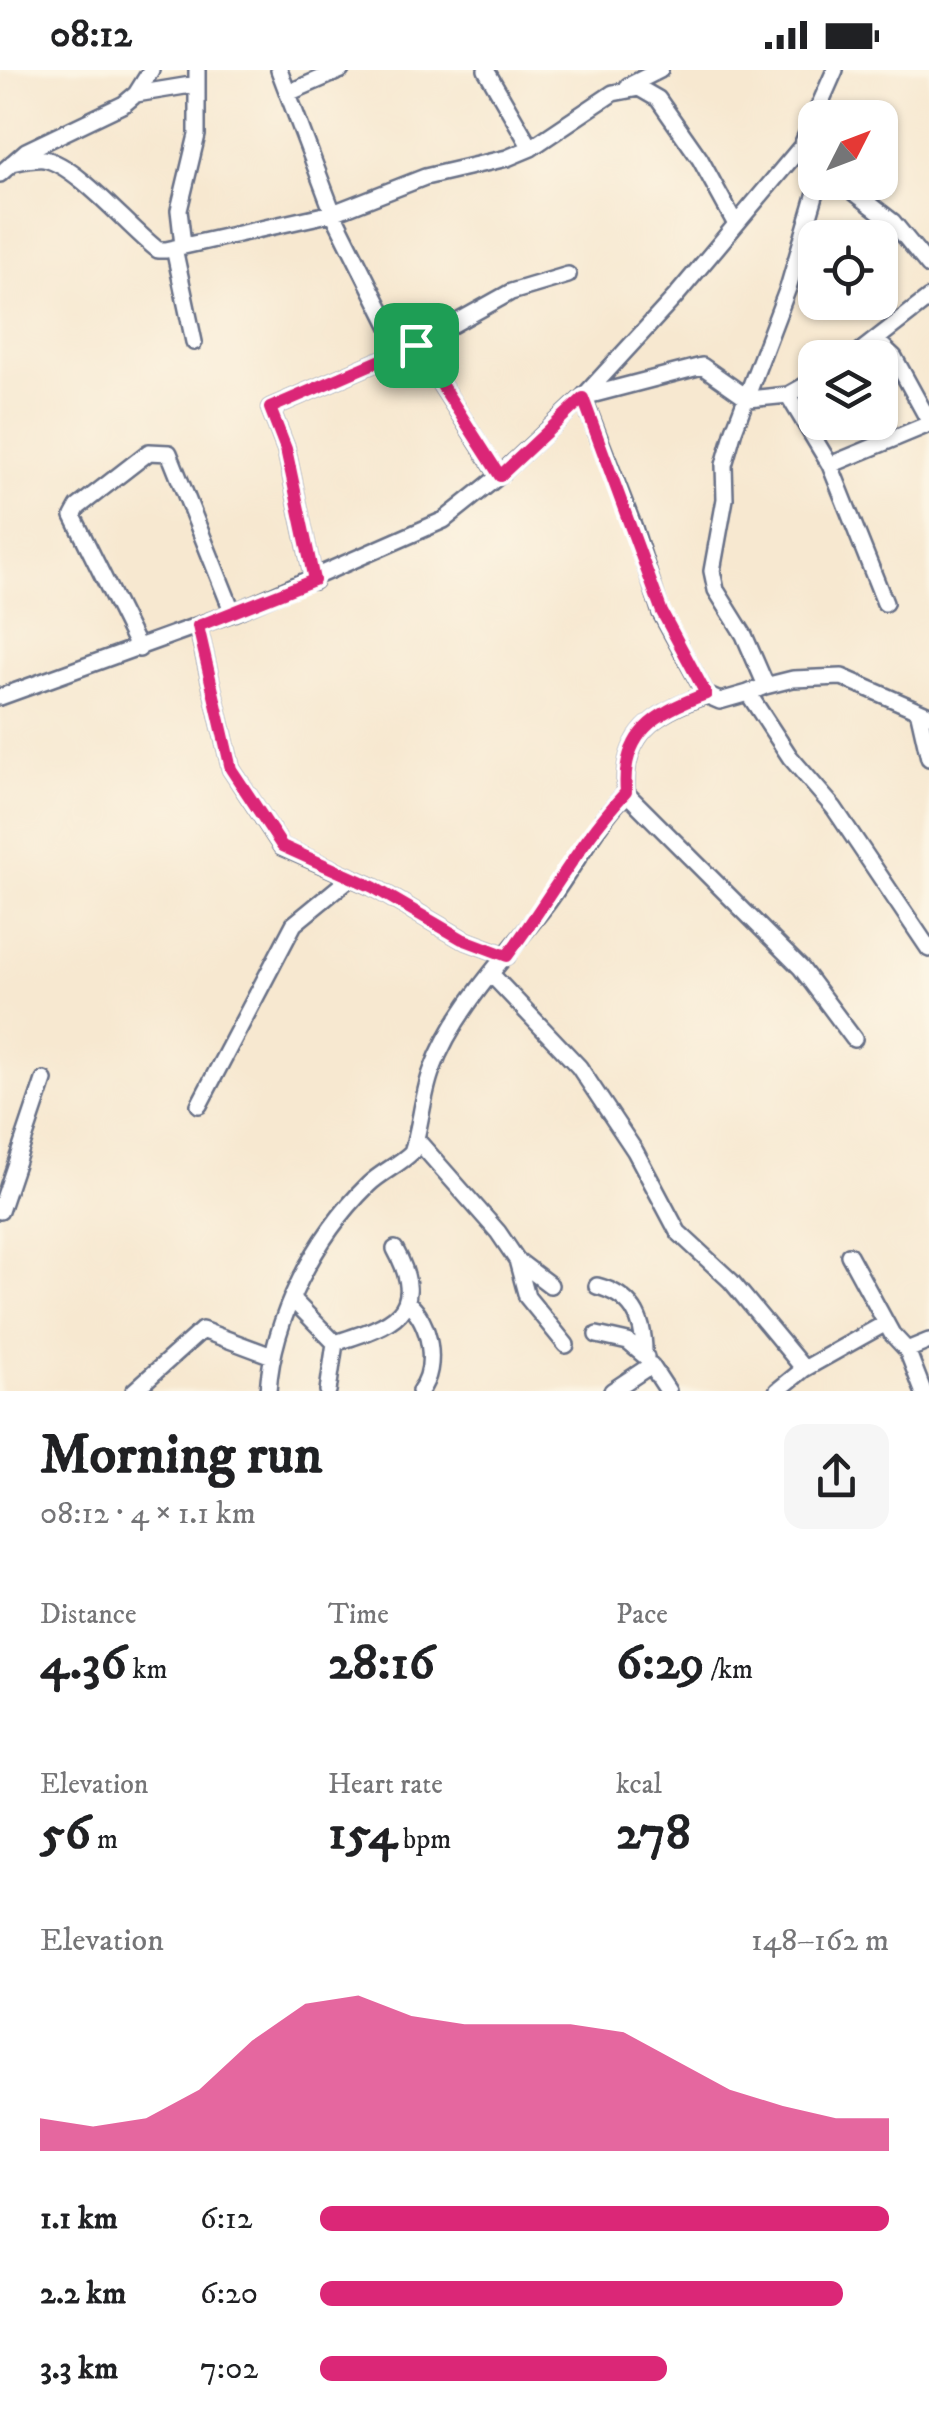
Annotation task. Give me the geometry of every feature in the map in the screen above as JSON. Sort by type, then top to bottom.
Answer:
[{"type":"street","points":[[136,94],[150,70]]},
{"type":"street","points":[[279,70],[333,214],[392,331],[416,345],[500,476]]},
{"type":"street","points":[[288,93],[341,70]]},
{"type":"street","points":[[486,70],[531,148]]},
{"type":"street","points":[[6,168],[41,158],[64,166],[158,250],[333,214],[425,177],[531,148],[613,93],[660,70]]},
{"type":"street","points":[[821,100],[835,70]]},
{"type":"street","points":[[6,168],[38,144],[136,94],[197,77],[197,135],[179,210],[178,246],[194,342]]},
{"type":"street","points":[[613,93],[639,88],[658,99],[700,158],[734,221]]},
{"type":"street","points":[[1,694],[139,649],[233,613],[444,520],[500,476],[583,398],[675,297],[734,221],[798,149]]},
{"type":"street","points":[[765,686],[744,636],[716,590],[712,571],[725,498],[724,465],[813,200]]},
{"type":"street","points":[[864,200],[893,222],[929,266]]},
{"type":"street","points":[[314,580],[286,449],[270,408],[416,345],[511,292],[568,274]]},
{"type":"street","points":[[879,340],[929,298]]},
{"type":"street","points":[[830,465],[929,422],[898,364]]},
{"type":"street","points":[[583,398],[702,366],[749,399],[788,395],[798,389]]},
{"type":"street","points":[[788,395],[830,465],[885,602]]},
{"type":"street","points":[[583,398],[662,612],[706,694],[720,701],[793,679],[842,677],[924,715],[929,758]]},
{"type":"street","points":[[139,649],[73,516],[78,507],[149,452],[169,453],[233,613]]},
{"type":"street","points":[[198,626],[231,769],[282,846],[462,939],[507,956]]},
{"type":"street","points":[[748,692],[929,949]]},
{"type":"street","points":[[706,694],[675,706],[635,739],[624,764],[626,792],[801,968],[854,1039]]},
{"type":"street","points":[[268,1391],[272,1356],[313,1253],[369,1184],[412,1152],[431,1071],[491,974],[550,900],[598,823],[626,792]]},
{"type":"street","points":[[199,1106],[294,924],[350,878]]},
{"type":"street","points":[[491,974],[579,1067],[636,1152],[678,1232],[721,1271],[804,1369]]},
{"type":"street","points":[[0,1211],[44,1080]]},
{"type":"street","points":[[416,1140],[517,1260],[550,1285]]},
{"type":"street","points":[[335,1343],[398,1316],[408,1303],[409,1274],[395,1249]]},
{"type":"street","points":[[849,1255],[886,1323],[907,1350],[922,1391]]},
{"type":"street","points":[[517,1260],[528,1297],[566,1345]]},
{"type":"street","points":[[597,1286],[614,1291],[628,1302],[644,1332],[647,1358]]},
{"type":"street","points":[[294,1301],[335,1343]]},
{"type":"street","points":[[408,1303],[419,1314],[430,1342],[429,1371],[420,1391]]},
{"type":"street","points":[[777,1391],[804,1369],[886,1323]]},
{"type":"street","points":[[134,1391],[202,1330],[272,1356]]},
{"type":"street","points":[[597,1334],[628,1342],[647,1358],[668,1391]]},
{"type":"street","points":[[907,1350],[929,1340]]},
{"type":"street","points":[[328,1391],[335,1343]]},
{"type":"street","points":[[612,1391],[647,1358]]},
{"type":"route","points":[[416,345],[500,476],[583,398],[662,612],[706,694],[675,706],[635,739],[624,764],[626,792],[598,823],[550,900],[507,956],[462,939],[373,887],[282,846],[231,769],[198,626],[314,580],[286,449],[270,408],[416,345]]}]
